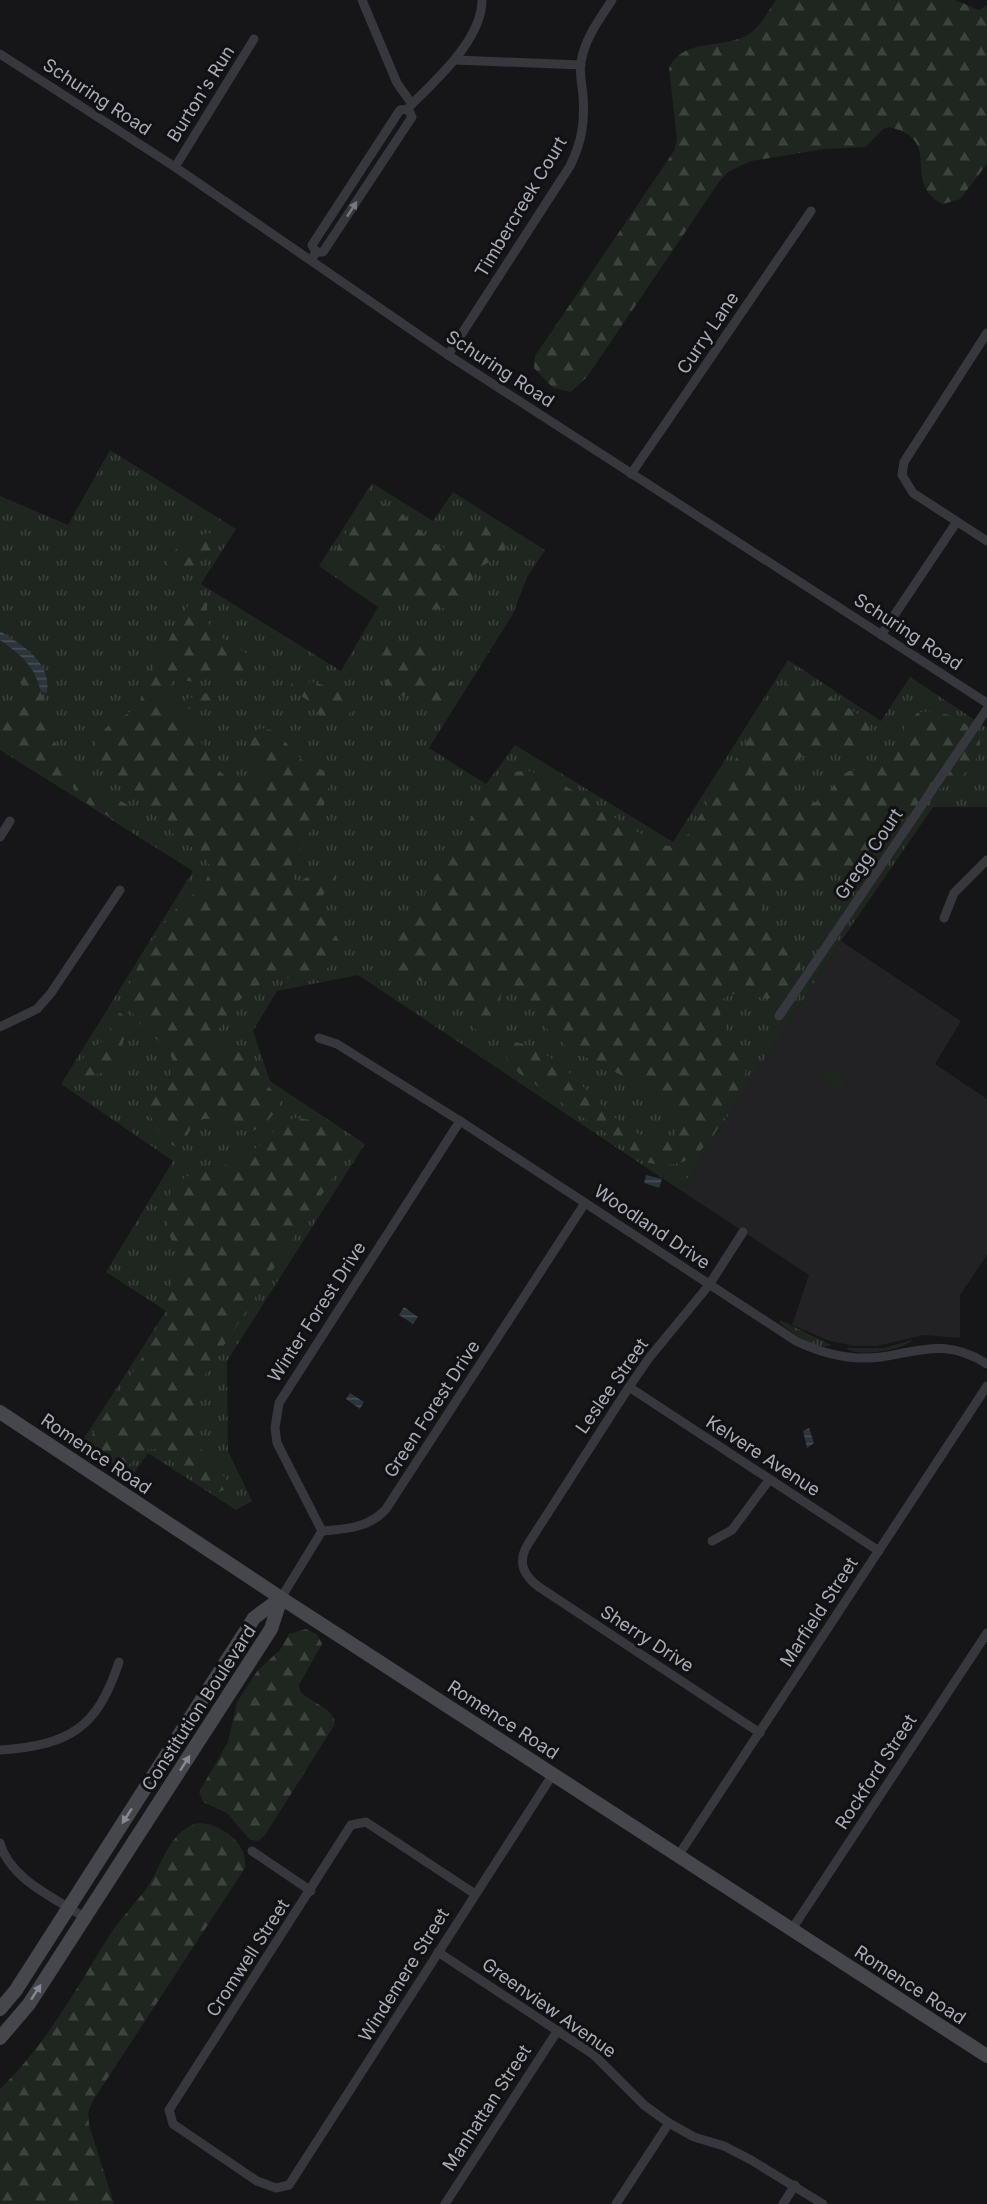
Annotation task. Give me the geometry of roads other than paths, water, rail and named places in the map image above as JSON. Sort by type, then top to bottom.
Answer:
[{"type":"street","points":[[362,0],[397,83],[410,107]]},
{"type":"street","points":[[314,256],[312,245],[400,110],[410,107],[455,60],[476,23],[482,0]]},
{"type":"street","name":"Timbercreek Court","points":[[448,355],[570,166],[583,134],[581,65],[586,43],[612,0]]},
{"type":"street","name":"Burton's Run","points":[[175,167],[255,39]]},
{"type":"street","name":"Schuring Road","points":[[0,54],[314,256],[448,355],[987,703]]},
{"type":"street","points":[[455,60],[581,65]]},
{"type":"street","name":"Curry Lane","points":[[631,474],[811,211]]},
{"type":"street","points":[[987,333],[902,468],[903,480],[913,493],[987,541]]},
{"type":"street","points":[[881,635],[956,523]]},
{"type":"street","name":"Gregg Court","points":[[779,1016],[987,709]]},
{"type":"street","points":[[0,837],[10,821]]},
{"type":"street","points":[[944,918],[954,893],[987,860]]},
{"type":"street","points":[[0,1027],[37,1009],[51,993],[120,890]]},
{"type":"street","name":"Woodland Drive","points":[[319,1038],[337,1044],[460,1121],[778,1331],[812,1349],[829,1354],[880,1357],[917,1348],[947,1348],[961,1350],[987,1364]]},
{"type":"street","name":"Winter Forest Drive","points":[[322,1532],[277,1443],[275,1428],[279,1403],[460,1121]]},
{"type":"street","name":"Green Forest Drive","points":[[322,1532],[354,1528],[375,1519],[386,1509],[585,1203]]},
{"type":"street","name":"Leslee Street","points":[[523,1567],[522,1555],[528,1544],[629,1387],[709,1285],[743,1232]]},
{"type":"street","name":"Marfield Street","points":[[678,1856],[987,1386]]},
{"type":"street","name":"Kelvere Avenue","points":[[629,1387],[879,1551]]},
{"type":"street","name":"Romence Road","points":[[0,1412],[281,1598],[987,2056]]},
{"type":"street","points":[[712,1541],[732,1530],[769,1480]]},
{"type":"street","points":[[281,1598],[322,1532]]},
{"type":"street","name":"Sherry Drive","points":[[523,1567],[526,1575],[539,1587],[760,1733]]},
{"type":"street","name":"Constitution Boulevard","points":[[0,2009],[16,1990],[254,1618],[281,1598]]},
{"type":"street","name":"Constitution Boulevard","points":[[0,2038],[29,2004],[271,1629],[281,1598]]},
{"type":"street","name":"Rockford Street","points":[[792,1929],[987,1634]]},
{"type":"street","points":[[0,1750],[37,1747],[51,1743],[84,1725],[101,1704],[119,1662]]},
{"type":"street","name":"Windemere Street","points":[[280,2188],[289,2185],[293,2180],[553,1774]]},
{"type":"street","name":"Cromwell Street","points":[[280,2188],[257,2181],[179,2130],[169,2115],[169,2110],[351,1825],[366,1822],[475,1894]]},
{"type":"street","points":[[0,1843],[13,1869],[85,1918]]},
{"type":"street","points":[[252,1851],[310,1891]]},
{"type":"street","name":"Greenview Avenue","points":[[438,1952],[594,2055],[645,2105],[669,2123],[694,2137],[724,2146],[795,2185],[823,2204]]},
{"type":"street","name":"Manhattan Street","points":[[445,2204],[558,2030]]},
{"type":"street","points":[[616,2204],[669,2123]]},
{"type":"street","points":[[783,2204],[795,2185]]}]
